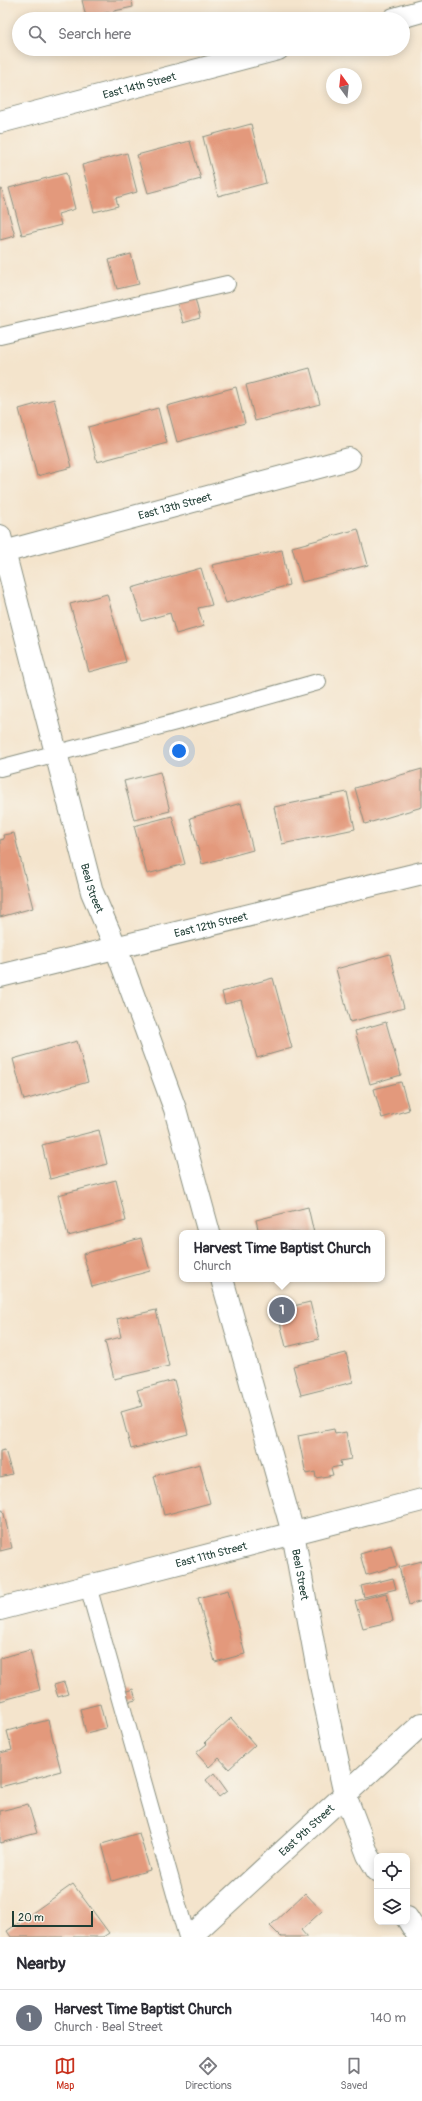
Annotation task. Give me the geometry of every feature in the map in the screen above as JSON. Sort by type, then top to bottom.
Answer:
[{"type":"street","name":"East 14th Street","points":[[0,122],[251,56]]},
{"type":"street","name":"East 13th Street","points":[[1,547],[349,460]]},
{"type":"street","name":"Beal Street","points":[[1,547],[92,892],[116,948],[175,1109],[208,1230]]},
{"type":"street","name":"East 12th Street","points":[[0,976],[422,873]]},
{"type":"street","name":"Beal Street","points":[[223,1282],[293,1534],[319,1676],[345,1795],[368,1855],[374,1865]]},
{"type":"street","name":"East 11th Street","points":[[0,1609],[422,1500]]},
{"type":"street","name":"East 9th Street","points":[[190,1937],[422,1724]]},
{"type":"street","points":[[410,1923],[419,1937]]},
{"type":"lane","points":[[0,336],[227,284]]},
{"type":"lane","points":[[0,768],[176,722],[318,682]]},
{"type":"lane","points":[[88,1586],[187,1937]]},
{"type":"building","points":[[82,0],[132,0],[133,7],[110,12],[85,12]]},
{"type":"building","points":[[251,124],[266,183],[218,196],[203,137]]},
{"type":"building","points":[[190,141],[201,179],[148,193],[137,155]]},
{"type":"building","points":[[127,153],[137,192],[116,198],[118,206],[94,212],[82,165]]},
{"type":"building","points":[[66,173],[75,209],[58,214],[61,225],[22,235],[9,188]]},
{"type":"building","points":[[2,189],[15,236],[0,240],[0,190]]},
{"type":"building","points":[[131,254],[139,284],[117,289],[109,260]]},
{"type":"building","points":[[195,298],[200,318],[183,323],[177,303]]},
{"type":"building","points":[[310,368],[320,404],[255,421],[246,385]]},
{"type":"building","points":[[236,387],[245,423],[177,442],[167,406]]},
{"type":"building","points":[[54,399],[72,467],[37,476],[19,409]]},
{"type":"building","points":[[158,408],[167,443],[97,462],[88,427]]},
{"type":"building","points":[[358,529],[368,565],[302,582],[292,547]]},
{"type":"building","points":[[282,550],[289,585],[226,603],[212,565]]},
{"type":"building","points":[[201,568],[212,605],[198,608],[204,626],[176,634],[170,613],[142,621],[132,588]]},
{"type":"building","points":[[107,594],[126,662],[89,672],[70,604]]},
{"type":"building","points":[[422,769],[422,807],[365,824],[355,788]]},
{"type":"building","points":[[160,772],[170,811],[134,820],[124,781]]},
{"type":"building","points":[[347,792],[355,829],[282,844],[274,807]]},
{"type":"building","points":[[241,803],[253,850],[202,864],[190,818]]},
{"type":"building","points":[[172,816],[185,864],[147,874],[134,826]]},
{"type":"building","points":[[14,833],[33,908],[0,917],[0,840],[4,839],[3,835]]},
{"type":"building","points":[[390,954],[404,1008],[350,1022],[336,969]]},
{"type":"building","points":[[273,978],[292,1048],[257,1058],[241,1000],[225,1004],[222,992]]},
{"type":"building","points":[[386,1022],[401,1075],[370,1084],[355,1031]]},
{"type":"building","points":[[77,1041],[88,1082],[24,1100],[13,1059]]},
{"type":"building","points":[[401,1082],[409,1110],[382,1118],[374,1089]]},
{"type":"building","points":[[99,1130],[107,1164],[50,1179],[42,1145]]},
{"type":"building","points":[[116,1180],[126,1221],[68,1236],[58,1195]]},
{"type":"building","points":[[308,1207],[313,1230],[258,1230],[256,1220]]},
{"type":"building","points":[[141,1238],[150,1271],[92,1287],[83,1254]]},
{"type":"building","points":[[310,1302],[319,1339],[286,1347],[277,1310]]},
{"type":"building","points":[[156,1310],[169,1366],[114,1379],[105,1341],[121,1337],[117,1319]]},
{"type":"building","points":[[346,1353],[353,1382],[301,1395],[293,1366]]},
{"type":"building","points":[[174,1380],[188,1434],[131,1449],[121,1412],[142,1406],[137,1390]]},
{"type":"building","points":[[334,1429],[335,1434],[346,1432],[351,1459],[340,1461],[341,1466],[331,1468],[333,1475],[316,1478],[315,1472],[306,1474],[298,1436]]},
{"type":"building","points":[[5,1450],[12,1474],[0,1477],[0,1451]]},
{"type":"building","points":[[200,1464],[210,1503],[164,1515],[154,1476]]},
{"type":"building","points":[[3,1510],[12,1548],[0,1551],[0,1511]]},
{"type":"building","points":[[391,1545],[397,1566],[366,1575],[360,1554]]},
{"type":"building","points":[[422,1561],[422,1601],[409,1605],[399,1567]]},
{"type":"building","points":[[393,1578],[396,1589],[364,1597],[361,1586]]},
{"type":"building","points":[[228,1590],[245,1654],[215,1662],[198,1598]]},
{"type":"building","points":[[386,1593],[393,1621],[363,1628],[355,1601]]},
{"type":"building","points":[[30,1650],[40,1690],[0,1701],[0,1658]]},
{"type":"building","points":[[64,1682],[68,1694],[58,1697],[54,1685]]},
{"type":"building","points":[[133,1689],[136,1700],[127,1702],[124,1692]]},
{"type":"building","points":[[100,1704],[106,1728],[86,1733],[80,1709]]},
{"type":"building","points":[[231,1718],[255,1745],[229,1769],[219,1758],[209,1767],[196,1753],[207,1744],[205,1742]]},
{"type":"building","points":[[48,1720],[61,1771],[0,1787],[0,1753],[12,1750],[7,1731]]},
{"type":"building","points":[[214,1773],[227,1791],[219,1797],[206,1780]]},
{"type":"building","points":[[28,1804],[37,1833],[0,1843],[0,1811]]},
{"type":"building","points":[[139,1833],[150,1870],[112,1881],[102,1844]]},
{"type":"building","points":[[73,1884],[109,1933],[103,1937],[11,1937],[7,1931]]},
{"type":"building","points":[[305,1893],[322,1911],[301,1930],[307,1937],[281,1937],[270,1926]]},
{"type":"place","name":"Harvest Time Baptist Church","points":[[282,1310]]}]
